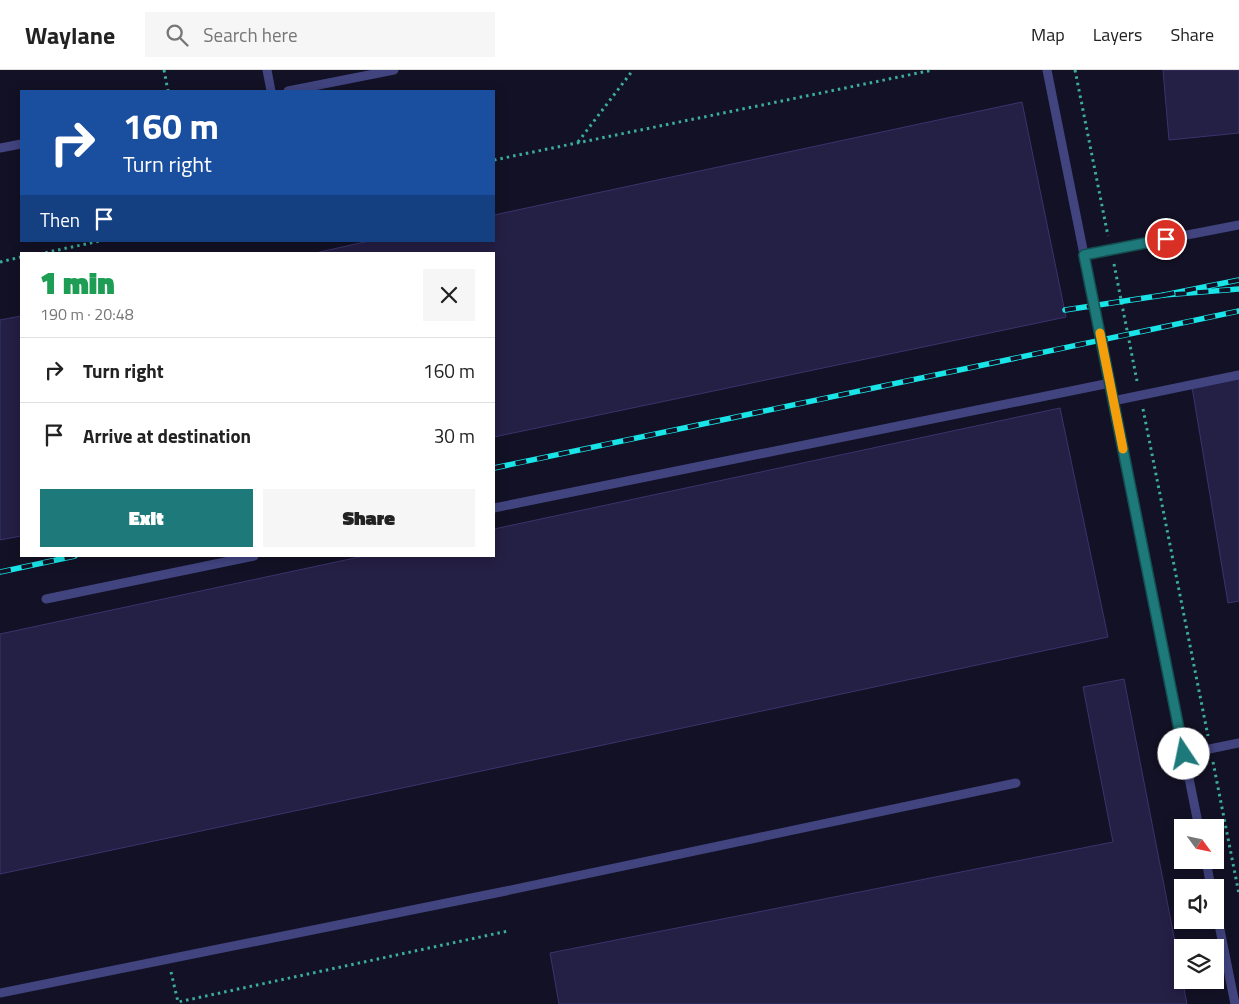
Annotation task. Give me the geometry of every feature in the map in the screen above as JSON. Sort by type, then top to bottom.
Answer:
[{"type":"lane","points":[[267,70],[271,90]]},
{"type":"lane","points":[[293,90],[394,70]]},
{"type":"lane","points":[[1046,70],[1197,819]]},
{"type":"lane","points":[[0,148],[20,144]]},
{"type":"lane","points":[[1084,255],[1239,225]]},
{"type":"lane","points":[[1113,401],[1239,375]]},
{"type":"lane","points":[[495,508],[1110,383]]},
{"type":"lane","points":[[46,598],[249,557]]},
{"type":"lane","points":[[1184,754],[1239,743]]},
{"type":"lane","points":[[0,993],[501,892],[1016,783]]},
{"type":"lane","points":[[1220,929],[1235,1004]]},
{"type":"path","points":[[164,70],[168,90]]},
{"type":"path","points":[[578,143],[633,70]]},
{"type":"path","points":[[495,160],[933,70]]},
{"type":"path","points":[[1075,70],[1239,894]]},
{"type":"path","points":[[48,252],[95,242]]},
{"type":"path","points":[[0,262],[20,257]]},
{"type":"path","points":[[168,959],[178,1002],[508,931]]},
{"type":"building","points":[[1163,70],[1239,70],[1239,133],[1169,140]]},
{"type":"building","points":[[1022,102],[1066,317],[495,437],[495,252],[320,252],[365,242],[495,242],[495,215]]},
{"type":"building","points":[[20,316],[20,536],[0,540],[0,320]]},
{"type":"building","points":[[1239,379],[1239,601],[1228,603],[1192,387]]},
{"type":"building","points":[[1060,408],[1108,637],[0,874],[0,634],[359,557],[495,557],[495,529]]},
{"type":"building","points":[[1124,679],[1174,939],[1174,989],[1184,989],[1187,1004],[559,1004],[550,953],[1113,842],[1083,687]]},
{"type":"railway","points":[[1239,280],[1164,295],[1239,289]]},
{"type":"railway","points":[[1065,310],[1164,295]]},
{"type":"railway","points":[[495,468],[1239,311]]},
{"type":"railway","points":[[0,572],[70,557]]},
{"type":"slow traffic","points":[[1100,333],[1123,449]]},
{"type":"route","points":[[1166,239],[1084,255],[1184,754]]}]
